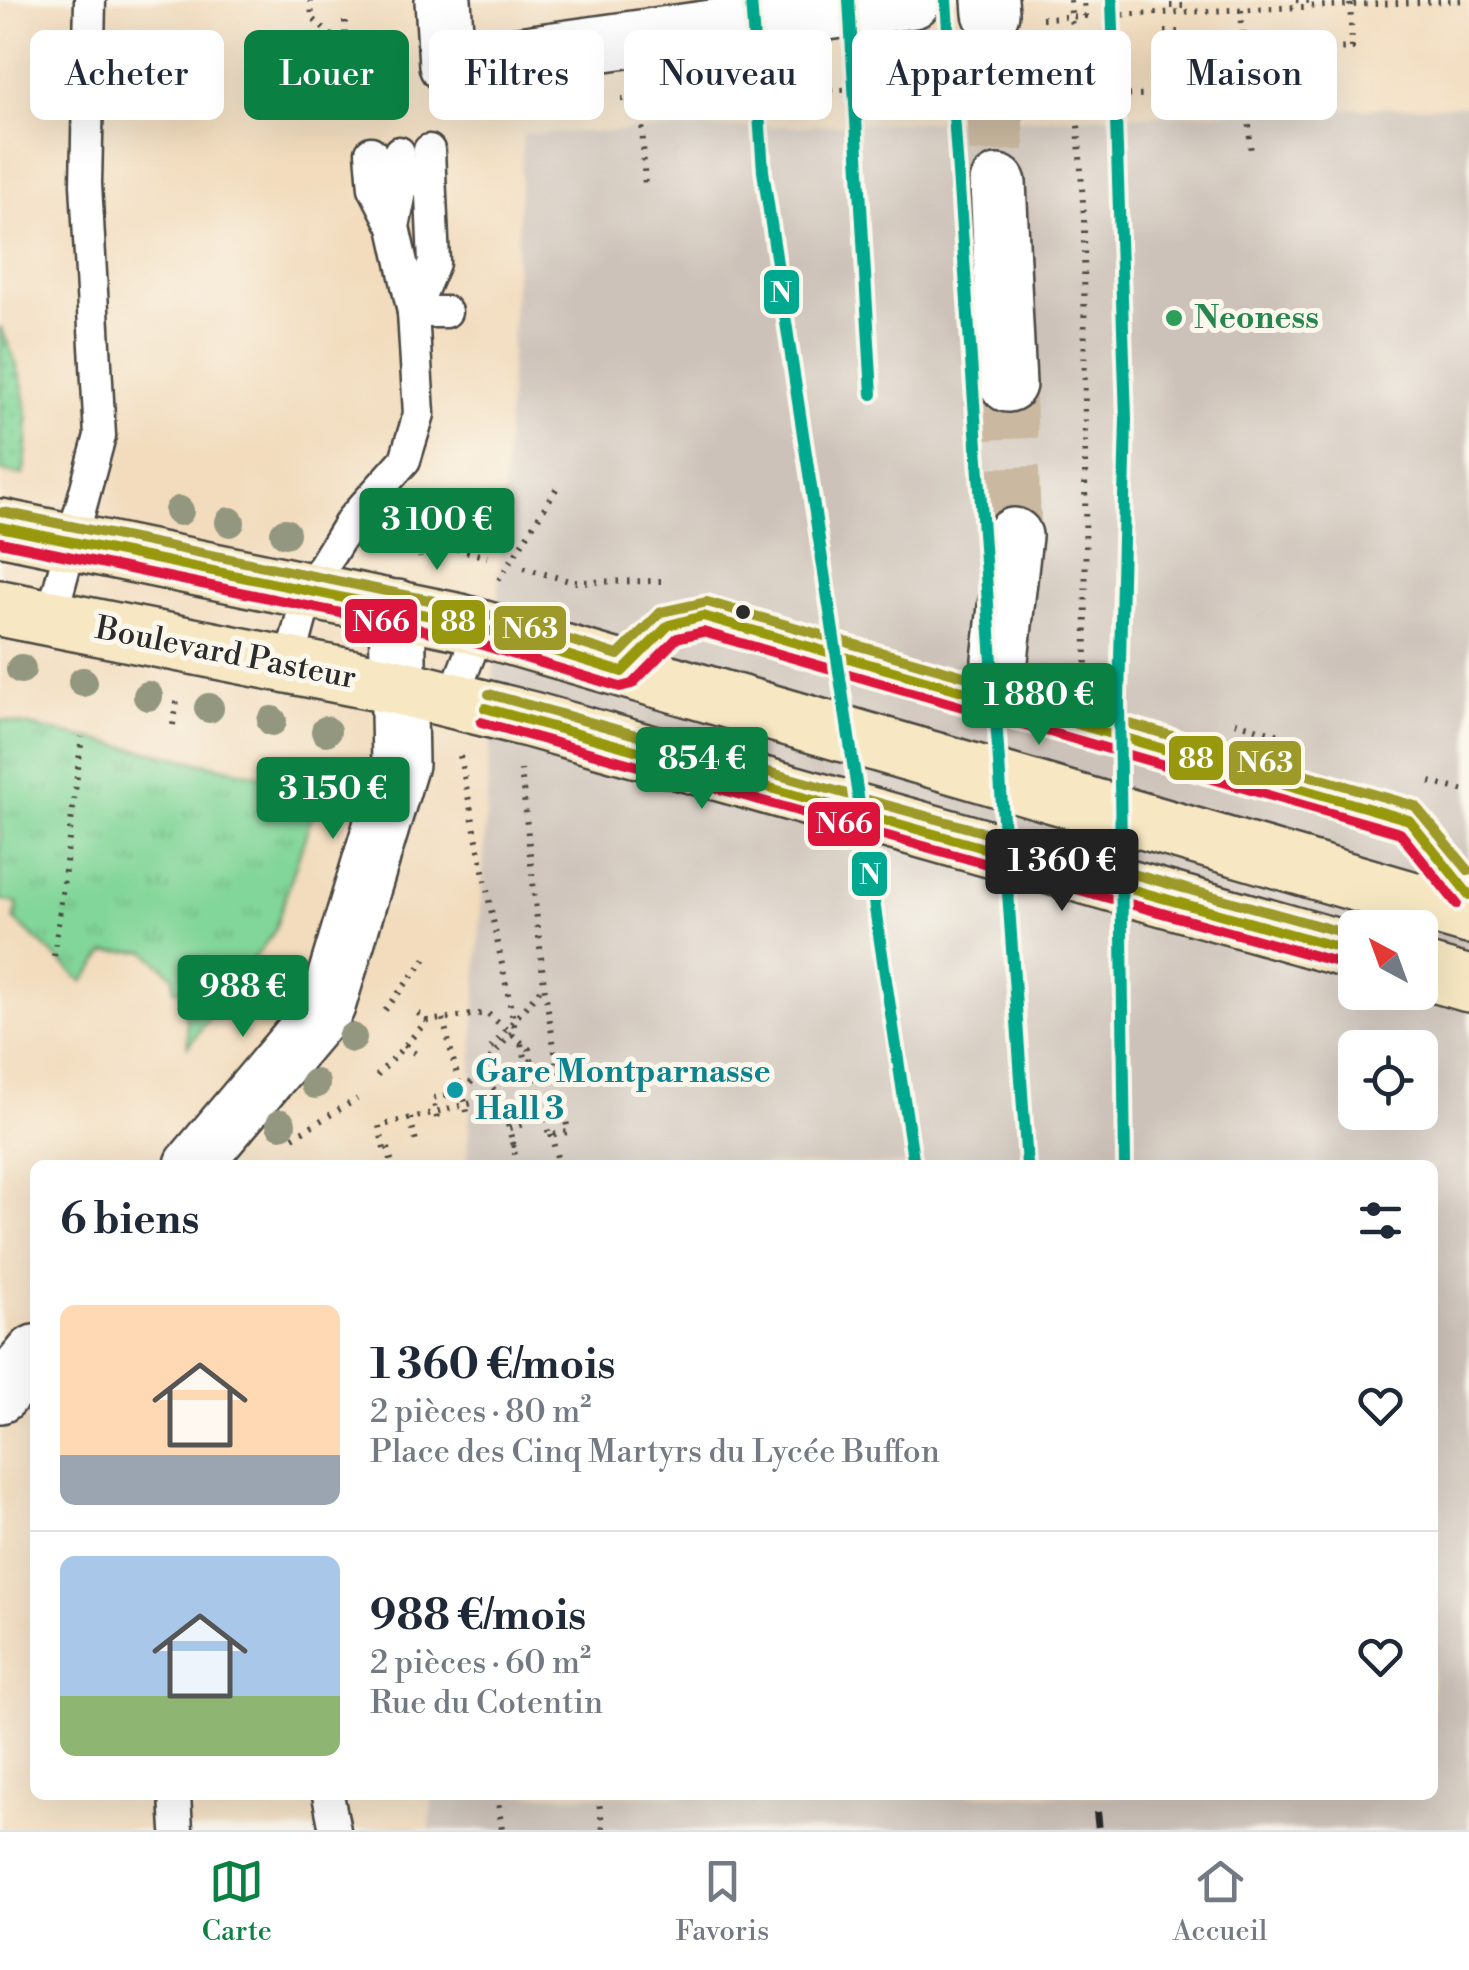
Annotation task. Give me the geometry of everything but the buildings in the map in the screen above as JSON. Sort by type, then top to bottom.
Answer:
[{"type":"main road","points":[[0,528],[470,625],[1469,916]]},
{"type":"main road","name":"Boulevard Pasteur","points":[[25,613],[452,700],[636,747],[1338,947]]},
{"type":"main road","points":[[1438,975],[1469,984]]},
{"type":"street","points":[[443,0],[447,65],[913,0]]},
{"type":"street","points":[[998,183],[1008,384]]},
{"type":"street","points":[[1000,660],[1014,536]]},
{"type":"street","points":[[197,1160],[328,1006],[400,764],[397,608]]},
{"type":"street","points":[[0,1394],[30,1359]]},
{"type":"lane","points":[[25,613],[71,541],[100,436],[86,184],[89,2]]},
{"type":"lane","points":[[289,664],[309,589],[352,519],[405,460],[420,414],[413,312],[394,228],[403,182],[400,151],[439,262],[413,312]]},
{"type":"lane","points":[[413,312],[446,312]]},
{"type":"lane","points":[[622,672],[669,625],[703,616],[1408,820],[1469,895]]},
{"type":"lane","points":[[452,700],[470,625]]},
{"type":"lane","points":[[175,1800],[176,1830]]},
{"type":"lane","points":[[329,1800],[335,1830]]},
{"type":"path","points":[[1071,0],[1073,16]]},
{"type":"path","points":[[1071,0],[1084,218],[1086,690]]},
{"type":"path","points":[[1084,0],[1085,16]]},
{"type":"path","points":[[1118,0],[1123,30]]},
{"type":"path","points":[[1134,0],[1134,13]]},
{"type":"path","points":[[1170,6],[1184,6],[1184,0]]},
{"type":"path","points":[[1232,0],[1240,30]]},
{"type":"path","points":[[1296,0],[1309,1]]},
{"type":"path","points":[[1113,30],[1112,14],[1468,0]]},
{"type":"path","points":[[1337,49],[1352,48],[1350,2]]},
{"type":"path","points":[[345,20],[345,30]]},
{"type":"path","points":[[832,89],[864,88],[865,106],[1151,94]]},
{"type":"path","points":[[606,100],[624,99]]},
{"type":"path","points":[[642,120],[645,190]]},
{"type":"path","points":[[1249,120],[1251,154]]},
{"type":"path","points":[[470,625],[558,486]]},
{"type":"path","points":[[446,546],[487,557]]},
{"type":"path","points":[[524,568],[573,582]]},
{"type":"path","points":[[172,725],[180,686]]},
{"type":"path","points":[[54,956],[82,737]]},
{"type":"path","points":[[377,1076],[428,1021],[487,1013],[512,1030],[529,1049],[549,1135],[568,1132],[544,985],[520,762]]},
{"type":"path","points":[[396,995],[428,956]]},
{"type":"path","points":[[491,1048],[512,1030],[544,985]]},
{"type":"path","points":[[418,1013],[428,1021]]},
{"type":"path","points":[[443,1019],[465,1105]]},
{"type":"path","points":[[512,1030],[557,1160]]},
{"type":"path","points":[[405,1045],[418,1056]]},
{"type":"path","points":[[478,1073],[500,1092],[511,1127]]},
{"type":"path","points":[[438,1118],[433,1098],[463,1092]]},
{"type":"path","points":[[446,1096],[450,1116]]},
{"type":"path","points":[[390,1160],[379,1126],[502,1096],[513,1145],[528,1141]]},
{"type":"path","points":[[293,1137],[357,1099]]},
{"type":"path","points":[[485,1100],[492,1126]]},
{"type":"path","points":[[410,1118],[416,1142]]},
{"type":"path","points":[[511,1127],[524,1124]]},
{"type":"path","points":[[516,1144],[518,1160]]},
{"type":"path","points":[[498,1800],[502,1830]]},
{"type":"path","points":[[599,1800],[603,1830]]},
{"type":"shaded area","points":[[1469,105],[1469,1830],[430,1830],[432,1800],[1438,1800],[1438,1160],[467,1160],[523,134],[980,120],[1131,120],[1131,115],[1151,115],[1151,120],[1337,120],[1337,109]]},
{"type":"green space","points":[[0,326],[16,363],[25,399],[28,435],[23,475],[0,471]]},
{"type":"green space","points":[[0,720],[315,787],[318,797],[274,932],[188,1046],[184,990],[174,990],[173,976],[146,951],[106,952],[83,982],[14,919],[18,904],[0,899]]},
{"type":"tunnel","points":[[991,13],[998,183]]},
{"type":"tunnel","points":[[1008,384],[1014,536]]},
{"type":"railway","points":[[1097,1812],[1099,1830]]},
{"type":"transit line","name":"N","points":[[751,0],[763,171],[913,1160]]},
{"type":"transit line","name":"N","points":[[849,0],[872,394]]},
{"type":"transit line","name":"N","points":[[946,0],[1027,1160]]},
{"type":"transit line","name":"N","points":[[1112,0],[1126,419],[1119,701],[1125,1160]]},
{"type":"transit line","name":"N63","points":[[3,512],[463,607],[618,655],[661,612],[707,602],[1415,806],[1469,871]]},
{"type":"transit line","name":"88","points":[[0,527],[460,622],[622,672],[669,625],[703,616],[1409,820],[1469,895]]},
{"type":"transit line","name":"N66","points":[[0,542],[456,637],[620,687],[632,684],[677,638],[703,632],[1400,833],[1457,904]]},
{"type":"transit line","name":"N63","points":[[489,694],[1338,931]]},
{"type":"transit line","name":"88","points":[[485,708],[1338,947]]},
{"type":"transit line","name":"N66","points":[[481,722],[1338,962]]},
{"type":"place","name":"Neoness","points":[[1174,318]]},
{"type":"place","name":"Gare Montparnasse Hall 3","points":[[455,1090]]}]
